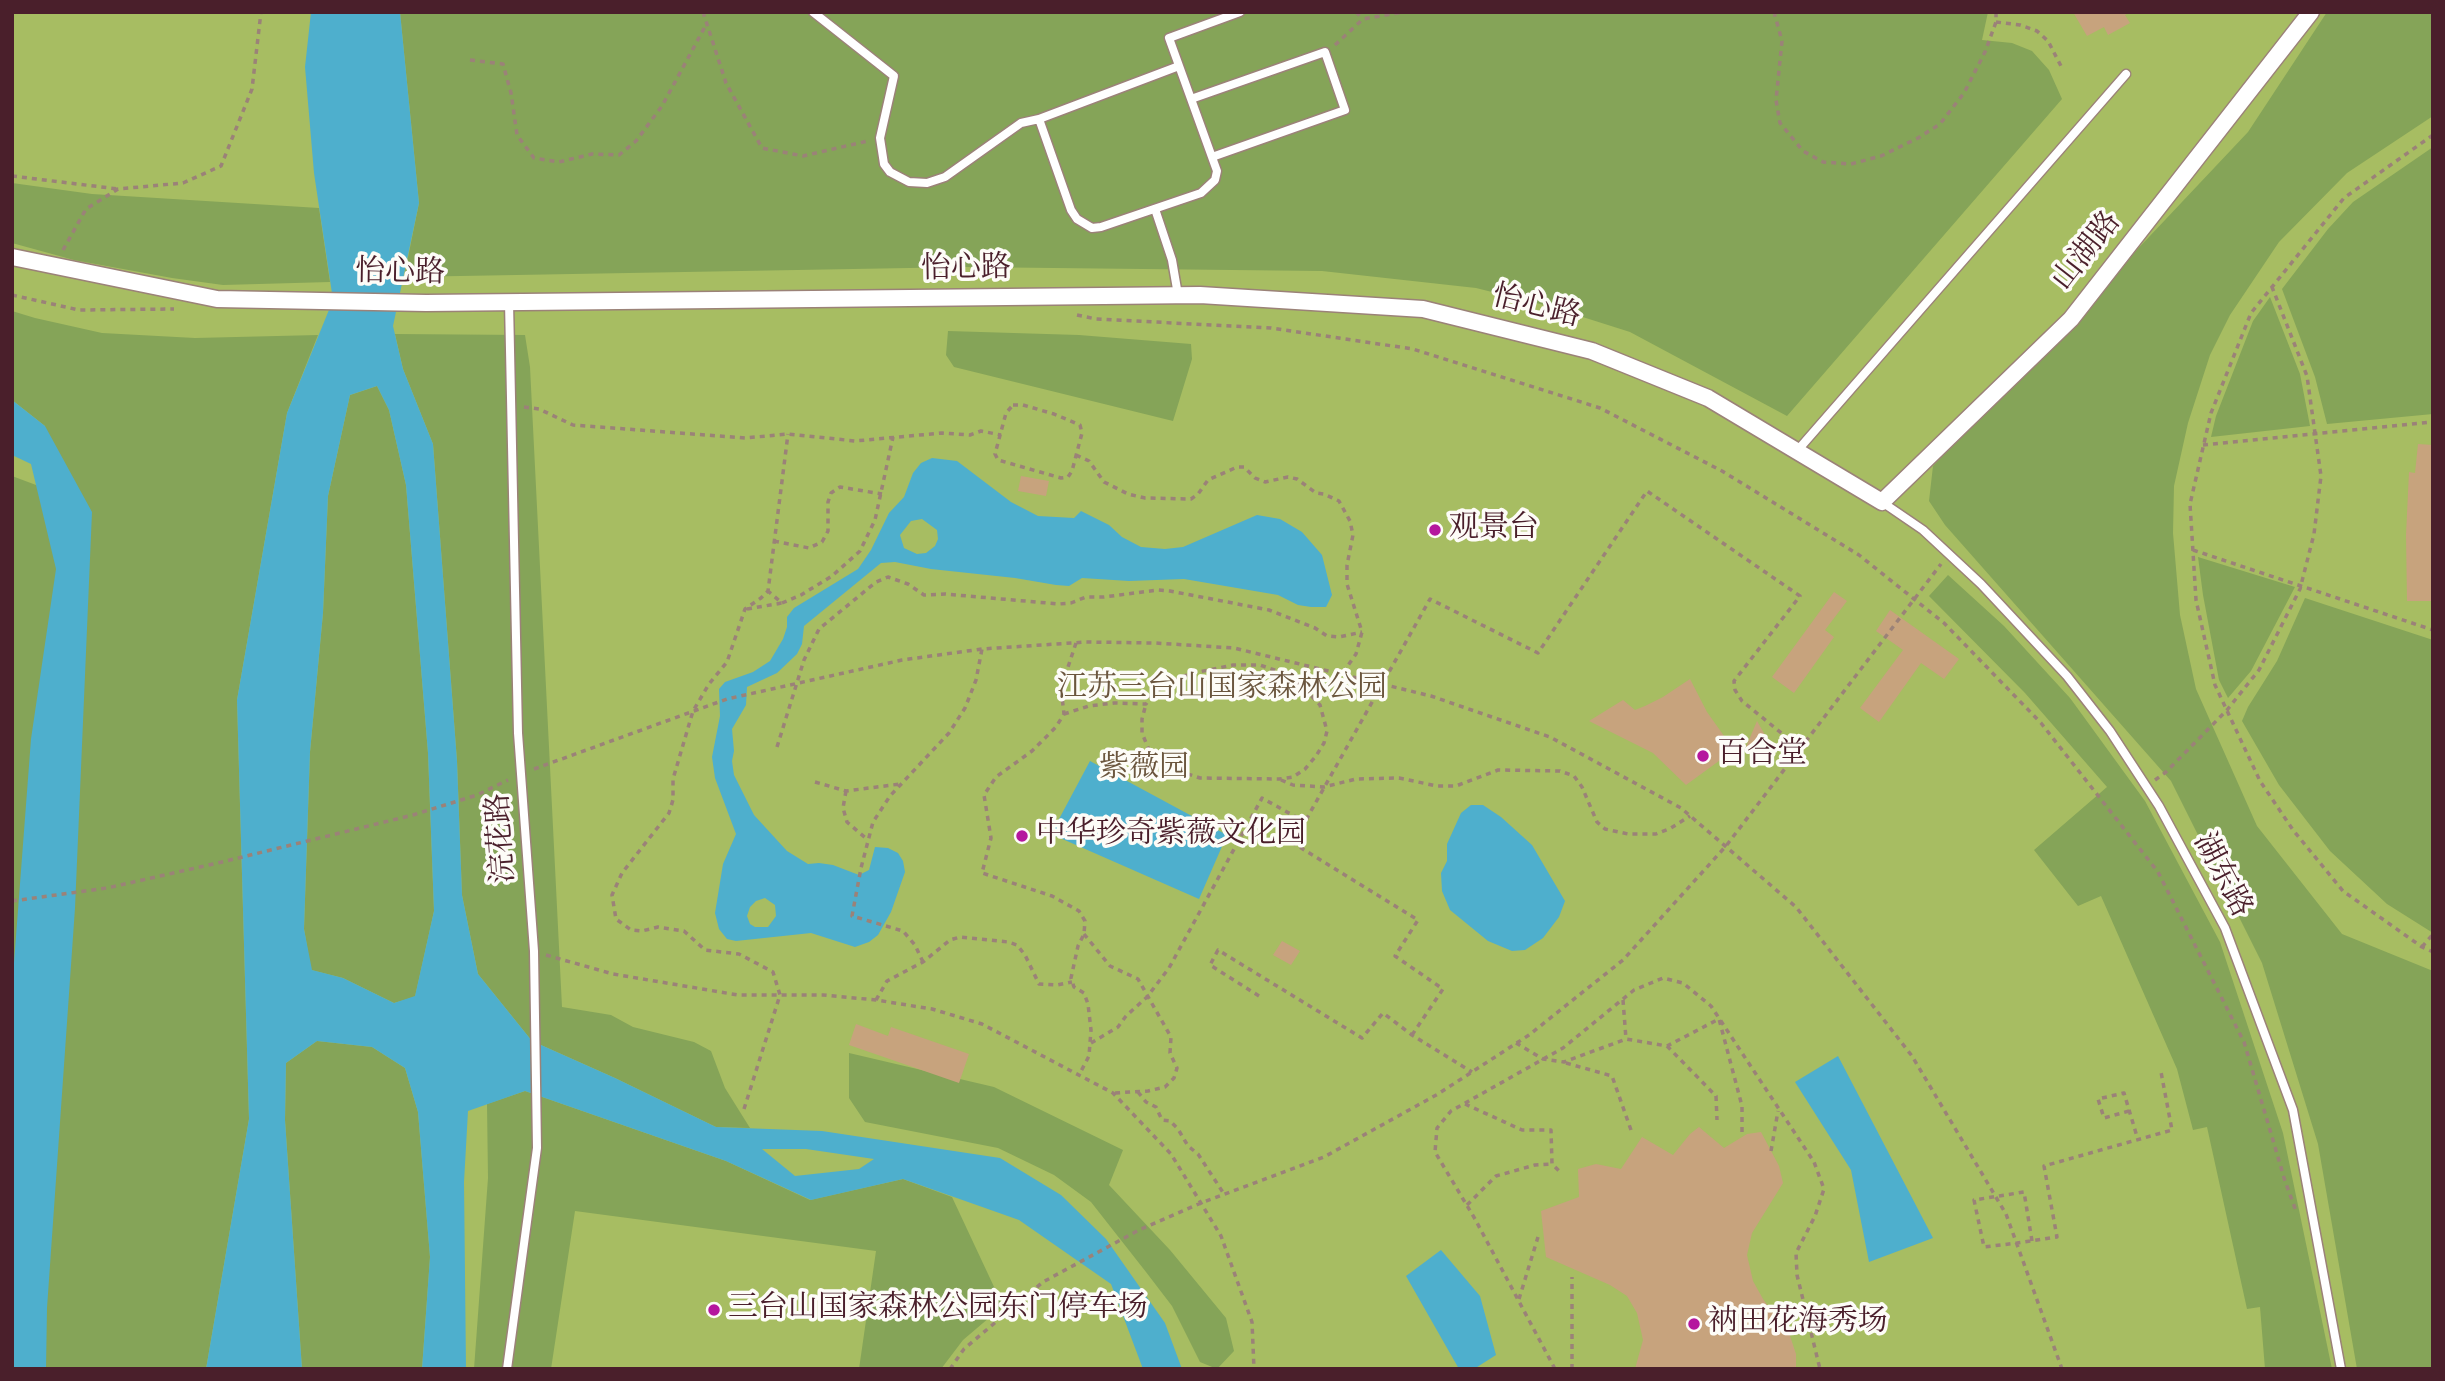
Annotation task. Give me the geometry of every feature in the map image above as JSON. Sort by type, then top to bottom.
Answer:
[{"type":"street","name":"山湖路","points":[[1882,502],[2071,319],[2311,12]]},
{"type":"street","name":"怡心路","points":[[12,257],[217,299],[426,303],[1178,295],[1423,309],[1592,351],[1708,398],[1882,502]]},
{"type":"lane","points":[[813,12],[894,76],[880,138],[884,164],[890,172],[909,182],[927,183],[945,177],[1021,123],[1039,119],[1179,66]]},
{"type":"lane","points":[[1039,119],[1067,200],[1077,219],[1084,225],[1101,228],[1201,193],[1210,187],[1217,171],[1169,38],[1240,12]]},
{"type":"lane","points":[[1191,99],[1325,52],[1345,110],[1212,157]]},
{"type":"lane","points":[[1797,451],[2126,74]]},
{"type":"lane","points":[[1155,209],[1172,260],[1178,295]]},
{"type":"lane","name":"浣花路","points":[[507,1369],[537,1147],[534,951],[518,733],[509,302]]},
{"type":"lane","name":"湖东路","points":[[1882,502],[1923,530],[1981,583],[2067,676],[2110,731],[2146,786],[2225,928],[2293,1110],[2341,1369]]},
{"type":"path","points":[[12,176],[118,189],[183,183],[221,166],[252,89],[261,12]]},
{"type":"path","points":[[704,12],[726,83],[762,148],[803,156],[880,138]]},
{"type":"path","points":[[1356,12],[1363,19]]},
{"type":"path","points":[[1325,52],[1344,39],[1363,19],[1403,12]]},
{"type":"path","points":[[1774,12],[1782,41],[1776,100],[1780,123],[1803,150],[1823,162],[1851,164],[1881,156],[1940,124],[1964,93],[1985,52],[1998,13]]},
{"type":"path","points":[[1996,22],[2036,31],[2048,41],[2062,68]]},
{"type":"path","points":[[470,60],[503,64],[511,93],[517,135],[534,158],[559,163],[592,154],[620,155],[636,141],[662,106],[707,23]]},
{"type":"path","points":[[2433,135],[2344,198],[2251,313],[2210,413],[2190,504],[2196,600],[2216,685],[2260,782],[2293,830],[2343,891],[2433,952]]},
{"type":"path","points":[[54,267],[86,209],[118,189]]},
{"type":"path","points":[[2146,786],[2166,772],[2227,710],[2259,670],[2301,586],[2314,534],[2321,476],[2307,376],[2272,287]]},
{"type":"path","points":[[12,295],[79,310],[166,310],[179,307]]},
{"type":"path","points":[[1069,314],[1271,328],[1413,349],[1600,408],[1734,478],[1859,555],[1944,623],[2041,723],[2158,872],[2244,1042],[2285,1181],[2299,1217]]},
{"type":"path","points":[[511,404],[539,409],[561,420],[584,426],[745,438],[788,434],[855,441],[942,433],[970,435],[981,431],[1001,435]]},
{"type":"path","points":[[1013,405],[1023,405],[1064,417],[1080,425],[1082,433],[1076,455],[1068,477],[1061,478],[998,460],[995,454],[1006,413],[1013,405]]},
{"type":"path","points":[[2203,445],[2433,422]]},
{"type":"path","points":[[744,1109],[780,995],[773,972],[739,954],[705,950],[684,932],[658,928],[631,930],[616,919],[612,895],[622,873],[669,813],[673,800],[673,779],[693,711],[709,684],[727,662],[745,609],[768,591],[788,434]]},
{"type":"path","points":[[745,609],[782,603],[801,595],[832,576],[860,551],[875,520],[893,437]]},
{"type":"path","points":[[1076,455],[1089,461],[1104,482],[1128,494],[1145,498],[1191,499],[1208,480],[1237,467],[1244,467],[1255,478],[1265,482],[1287,477],[1297,479],[1316,493],[1339,501],[1350,521],[1353,535],[1347,565],[1347,584],[1362,632],[1356,654],[1342,674]]},
{"type":"path","points":[[774,541],[809,548],[822,542],[828,531],[828,502],[831,493],[840,487],[882,494]]},
{"type":"path","points":[[1412,1035],[1443,989],[1395,956],[1418,920],[1293,843],[1430,598],[1538,653],[1647,491],[1800,596],[1734,681],[1735,690],[1742,701],[1801,749]]},
{"type":"path","points":[[2193,550],[2433,631]]},
{"type":"path","points":[[950,1369],[964,1349],[1043,1283],[1139,1230],[1201,1203],[1324,1157],[1438,1094],[1517,1043],[1623,960],[1726,846],[1948,554]]},
{"type":"path","points":[[777,747],[804,660],[819,629],[876,582],[888,577],[908,584],[924,595],[945,594],[1059,604],[1086,597],[1158,590],[1269,610],[1315,628],[1327,636],[1339,637],[1362,632]]},
{"type":"path","points":[[768,591],[782,603]]},
{"type":"path","points":[[12,901],[107,888],[413,815],[477,795],[521,774],[727,699],[902,660],[982,649],[1076,643],[1155,643],[1234,648],[1431,696],[1550,737],[1681,808],[1726,846],[1796,907],[1904,1045],[2006,1214],[2062,1369]]},
{"type":"path","points":[[1076,643],[1062,688],[1064,714],[1056,727],[1032,751],[996,777],[984,796],[991,838],[982,873],[1070,904],[1085,920],[1072,982],[1074,987],[1084,993],[1088,1004],[1091,1044],[1079,1075]]},
{"type":"path","points":[[923,962],[915,945],[903,931],[852,916],[861,868],[873,822],[890,796],[949,733],[965,708],[976,680],[982,649]]},
{"type":"path","points":[[1233,665],[1260,665],[1286,674],[1307,690],[1320,705],[1328,732],[1324,743],[1305,769],[1293,777],[1199,778],[1173,769],[1159,761],[1149,750],[1143,733],[1142,719],[1146,704],[1153,694],[1165,685],[1189,674],[1233,665]]},
{"type":"path","points":[[1064,714],[1089,706],[1114,703],[1146,704]]},
{"type":"path","points":[[1279,779],[1293,785],[1324,787],[1356,779],[1399,778],[1437,786],[1456,786],[1498,770],[1560,771],[1574,776],[1582,787],[1597,822],[1605,830],[1628,834],[1656,834],[1690,816]]},
{"type":"path","points":[[815,782],[846,791],[902,784]]},
{"type":"path","points":[[846,791],[843,808],[847,822],[868,840]]},
{"type":"path","points":[[1091,1044],[1118,1027],[1147,997],[1169,968],[1262,798],[1305,822]]},
{"type":"path","points":[[1084,933],[1110,966],[1138,979],[1171,1037],[1170,1053],[1177,1068],[1174,1078],[1165,1087],[1113,1093]]},
{"type":"path","points":[[2422,947],[2433,933]]},
{"type":"path","points":[[876,1000],[887,981],[923,962],[950,940],[969,937],[1017,945],[1039,984],[1072,982]]},
{"type":"path","points":[[1259,996],[1210,965],[1219,950],[1362,1038],[1382,1013],[1472,1072]]},
{"type":"path","points":[[534,951],[613,974],[738,995],[823,995],[932,1009],[982,1024],[1113,1093],[1171,1154],[1221,1236],[1252,1322],[1254,1369]]},
{"type":"path","points":[[1555,1369],[1467,1205],[1435,1152],[1437,1128],[1451,1111],[1563,1048],[1634,990],[1662,978],[1683,983],[1711,1006],[1814,1162],[1824,1189],[1815,1216],[1796,1253],[1797,1275],[1821,1369]]},
{"type":"path","points":[[1623,999],[1626,1040]]},
{"type":"path","points":[[1564,1062],[1626,1040],[1667,1046],[1719,1019]]},
{"type":"path","points":[[1719,1019],[1742,1106],[1742,1137]]},
{"type":"path","points":[[1517,1043],[1543,1059],[1564,1062],[1612,1076],[1631,1130]]},
{"type":"path","points":[[1667,1046],[1716,1096],[1717,1120]]},
{"type":"path","points":[[2032,1241],[2024,1192],[1974,1200],[1984,1247],[2032,1241],[2057,1237],[2044,1166],[2172,1130],[2161,1072]]},
{"type":"path","points":[[1138,1092],[1146,1102],[1156,1107],[1162,1121],[1171,1121],[1178,1129],[1224,1194]]},
{"type":"path","points":[[2129,1111],[2104,1118],[2098,1099],[2124,1093],[2138,1140]]},
{"type":"path","points":[[1464,1104],[1522,1130],[1551,1130],[1552,1164],[1559,1171]]},
{"type":"path","points":[[1771,1151],[1778,1109]]},
{"type":"path","points":[[1467,1205],[1496,1176],[1535,1165],[1552,1164]]},
{"type":"path","points":[[1518,1300],[1538,1237]]},
{"type":"path","points":[[1572,1277],[1572,1369]]},
{"type":"green space","name":"江苏三台山国家森林公园","points":[[12,12],[2433,12],[2433,1369],[12,1369]]},
{"type":"green space","points":[[400,12],[1988,12],[1982,40],[2012,43],[2032,51],[2049,70],[2062,99],[1787,416],[1630,332],[1548,306],[1476,288],[1322,271],[965,267],[404,277],[419,203]]},
{"type":"green space","points":[[2327,12],[2427,12],[2433,15],[2433,116],[2347,173],[2279,242],[2230,315],[2210,355],[2188,423],[2174,486],[2173,533],[2180,615],[2196,689],[2257,826],[2342,934],[2433,971],[2433,1369],[2357,1369],[2318,1144],[2262,963],[2171,781],[1945,525],[1929,501],[1933,466],[2248,132]]},
{"type":"green space","points":[[2433,147],[2433,414],[2327,424],[2315,377],[2282,289],[2328,229],[2353,202]]},
{"type":"green space","points":[[12,183],[92,194],[319,208],[330,282],[223,285],[74,260],[12,243]]},
{"type":"green space","points":[[2270,297],[2300,374],[2310,426],[2211,437],[2216,416],[2253,321]]},
{"type":"green space","points":[[12,311],[102,333],[195,338],[318,335],[287,413],[237,700],[249,1119],[206,1369],[12,1369],[12,476],[36,485],[45,426],[12,400]]},
{"type":"green space","points":[[948,331],[1079,335],[1191,344],[1192,359],[1173,421],[954,367],[946,355]]},
{"type":"green space","points":[[395,334],[525,335],[530,367],[562,1007],[611,1015],[633,1027],[694,1042],[711,1051],[725,1088],[750,1128],[716,1127],[532,1041],[478,974],[462,895],[457,761],[433,444],[403,369]]},
{"type":"green space","points":[[377,386],[389,410],[406,485],[428,753],[434,911],[415,997],[394,1003],[343,978],[311,970],[304,929],[310,752],[323,613],[328,496],[350,395]]},
{"type":"green space","points":[[2198,557],[2295,587],[2251,671],[2228,698],[2219,680]]},
{"type":"green space","points":[[1948,575],[2004,626],[2070,698],[2145,801],[2220,942],[2283,1133],[2332,1369],[2265,1369],[2260,1307],[2247,1309],[2207,1127],[2193,1130],[2177,1069],[2101,896],[2078,906],[2034,850],[2107,787],[2025,693],[1929,596]]},
{"type":"green space","points":[[2305,598],[2433,640],[2433,933],[2387,904],[2330,851],[2279,785],[2242,721],[2277,661]]},
{"type":"green space","points":[[317,1041],[372,1047],[405,1068],[418,1112],[430,1257],[422,1369],[302,1369],[285,1120],[286,1063]]},
{"type":"green space","points":[[849,1053],[994,1087],[1123,1150],[1109,1185],[1170,1250],[1226,1318],[1234,1351],[1217,1369],[1200,1362],[1172,1306],[1146,1272],[1091,1202],[1054,1175],[998,1148],[865,1122],[849,1098]]},
{"type":"green space","points":[[525,1091],[726,1161],[810,1200],[903,1179],[952,1197],[1003,1306],[963,1340],[941,1369],[859,1369],[876,1251],[575,1211],[551,1369],[474,1369],[488,1178],[487,1104]]},
{"type":"water","points":[[311,12],[400,12],[419,203],[393,326],[403,369],[433,444],[457,761],[462,895],[478,974],[532,1041],[716,1127],[822,1131],[1000,1158],[1061,1195],[1106,1239],[1165,1323],[1182,1369],[1143,1369],[1111,1284],[1019,1220],[903,1179],[811,1200],[726,1161],[525,1091],[468,1111],[464,1182],[466,1369],[422,1369],[430,1257],[418,1112],[405,1068],[372,1047],[317,1041],[286,1063],[285,1120],[302,1369],[206,1369],[249,1119],[237,700],[287,413],[333,300],[314,173],[305,67]],"holes":[[[377,386],[389,410],[406,485],[428,753],[434,911],[415,996],[394,1003],[343,978],[312,970],[304,929],[310,752],[323,613],[328,496],[350,395]],[[762,1149],[806,1149],[874,1159],[859,1169],[795,1176]]]},
{"type":"water","points":[[12,400],[45,426],[92,512],[75,908],[47,1308],[46,1369],[12,1369],[12,989],[31,739],[56,569],[31,464],[12,455]]},
{"type":"water","points":[[932,458],[957,461],[1011,502],[1038,516],[1074,518],[1081,511],[1109,525],[1122,537],[1141,547],[1183,547],[1257,515],[1280,519],[1302,532],[1322,555],[1332,595],[1326,607],[1311,607],[1298,605],[1278,595],[1184,579],[1129,581],[1082,578],[1069,586],[895,562],[881,563],[804,626],[802,644],[797,654],[777,673],[747,687],[746,705],[732,729],[732,761],[734,775],[754,815],[787,851],[808,864],[833,865],[859,875],[869,870],[875,847],[888,848],[898,853],[905,872],[891,912],[878,935],[855,947],[811,933],[736,941],[727,939],[719,929],[715,913],[723,864],[736,834],[715,778],[712,757],[720,716],[719,689],[725,682],[753,672],[770,661],[783,639],[787,617],[794,608],[858,569],[871,550],[889,513],[904,497],[913,473],[921,463]],"holes":[[[922,519],[937,530],[938,539],[935,546],[926,553],[917,554],[904,548],[900,535],[911,521]],[[765,898],[775,905],[776,916],[768,927],[755,927],[750,924],[747,916],[750,907]]]},
{"type":"water","points":[[1090,761],[1227,835],[1199,899],[1051,834]]},
{"type":"water","points":[[1471,805],[1483,805],[1532,845],[1565,901],[1559,917],[1543,938],[1525,950],[1512,951],[1488,941],[1450,910],[1442,891],[1441,873],[1447,861],[1447,844],[1461,813]]},
{"type":"water","points":[[1838,1056],[1933,1238],[1869,1262],[1851,1170],[1795,1082]]},
{"type":"water","points":[[1441,1250],[1480,1296],[1496,1355],[1474,1369],[1459,1369],[1406,1276]]},
{"type":"building","points":[[2073,12],[2130,12],[2125,15],[2130,23],[2108,35],[2104,27],[2087,36]]},
{"type":"building","points":[[2418,444],[2433,445],[2433,601],[2407,601],[2409,472],[2415,473]]},
{"type":"building","points":[[1021,476],[1049,481],[1046,496],[1018,491]]},
{"type":"building","points":[[1834,592],[1847,601],[1825,630],[1834,637],[1794,693],[1772,677]]},
{"type":"building","points":[[1890,610],[1959,659],[1944,679],[1921,663],[1879,722],[1860,708],[1903,650],[1876,631]]},
{"type":"building","points":[[1690,679],[1707,712],[1734,750],[1686,785],[1653,753],[1589,721],[1623,700],[1635,710],[1645,706]]},
{"type":"building","points":[[1757,721],[1768,746],[1746,747]]},
{"type":"building","points":[[1282,941],[1300,951],[1291,965],[1273,955]]},
{"type":"building","points":[[856,1024],[888,1036],[891,1027],[969,1054],[959,1083],[849,1045]]},
{"type":"building","points":[[1699,1127],[1724,1148],[1747,1134],[1761,1132],[1779,1166],[1783,1183],[1752,1233],[1747,1255],[1753,1281],[1763,1299],[1773,1313],[1786,1324],[1796,1354],[1796,1369],[1635,1369],[1643,1340],[1637,1313],[1627,1296],[1610,1285],[1546,1257],[1541,1211],[1579,1197],[1578,1169],[1596,1164],[1621,1169],[1642,1137],[1673,1155]]},
{"type":"place","name":"观景台","points":[[1435,530]]},
{"type":"place","name":"百合堂","points":[[1703,756]]},
{"type":"place","name":"中华珍奇紫薇文化园","points":[[1022,836]]},
{"type":"place","name":"三台山国家森林公园东门停车场","points":[[714,1310]]},
{"type":"place","name":"衲田花海秀场","points":[[1694,1324]]},
{"type":"park label","name":"紫薇园","points":[[1144,770]]}]
